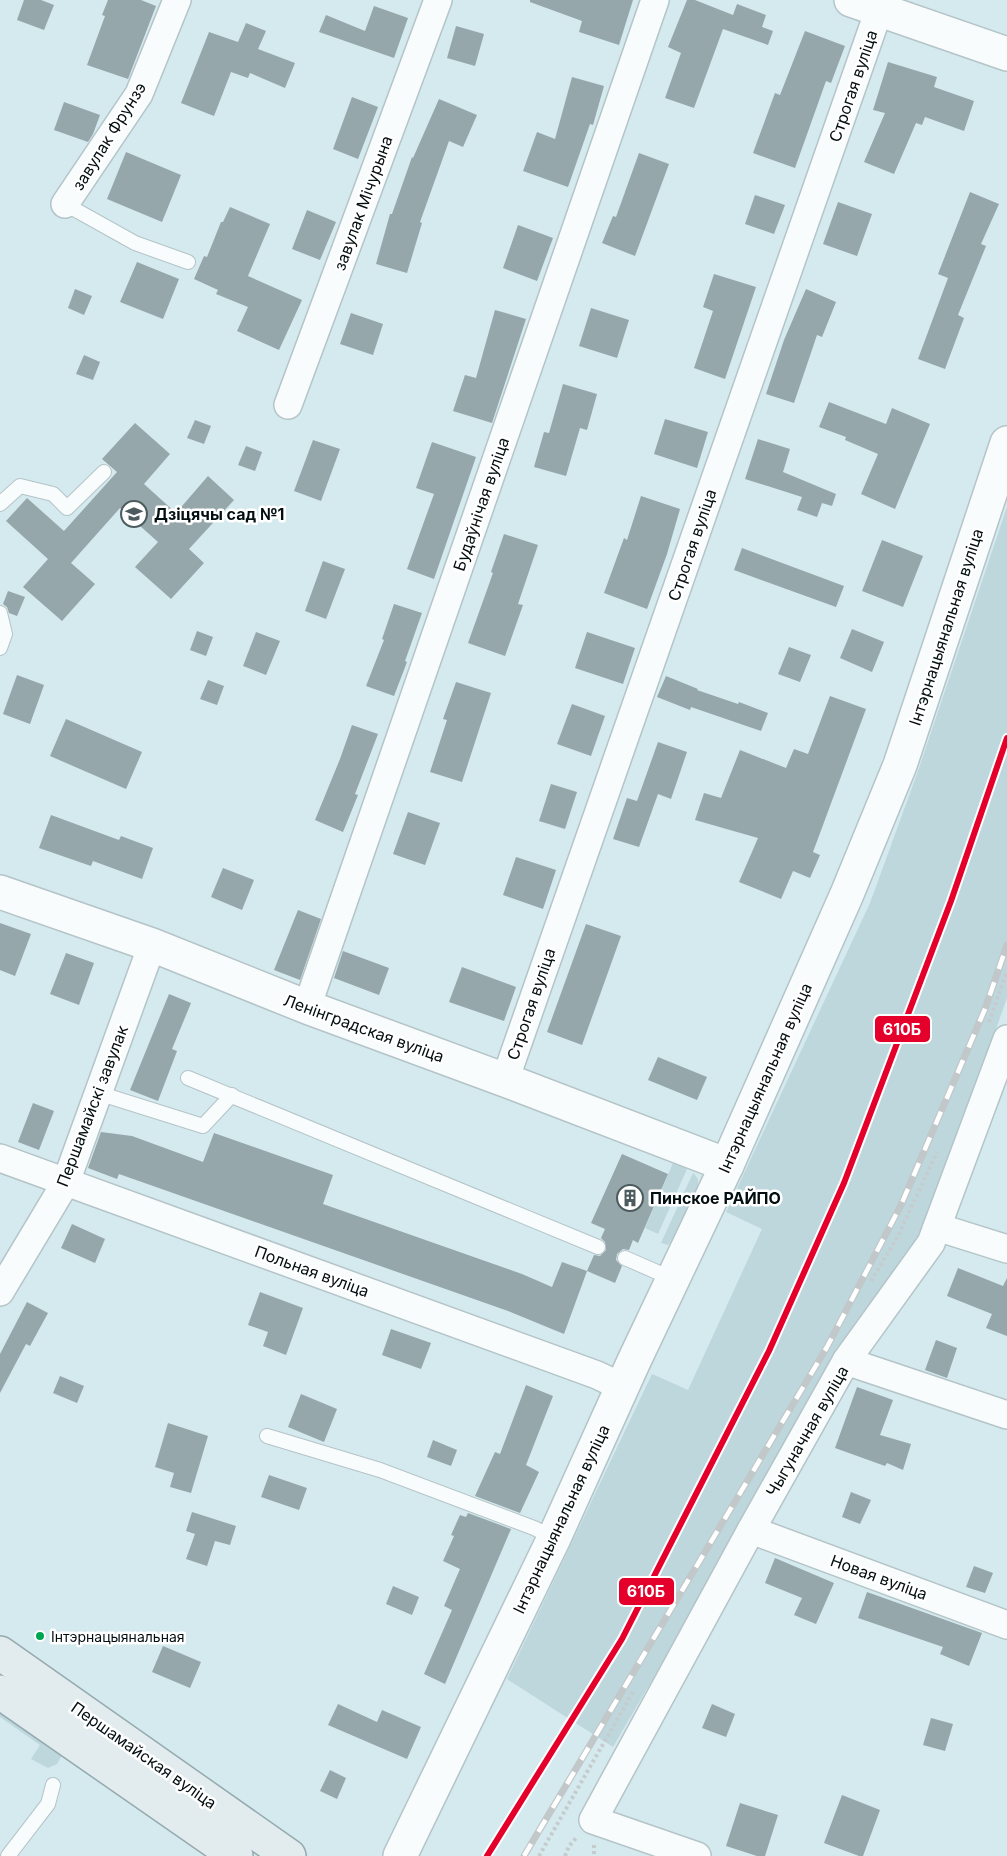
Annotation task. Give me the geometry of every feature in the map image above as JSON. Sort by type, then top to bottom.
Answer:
[{"type":"main road","points":[[872,3],[1007,54]]},
{"type":"main road","name":"Інтэрнацыянальная вуліца","points":[[400,1856],[554,1538],[622,1387],[727,1165],[847,894],[900,765],[1007,443]]},
{"type":"main road","name":"Ленінградская вуліца","points":[[0,892],[152,945],[307,1007],[727,1165]]},
{"type":"main road","name":"Першамайская вуліца","points":[[0,1653],[289,1856]]},
{"type":"main road","name":"Першамайская вуліца","points":[[0,1692],[236,1856]]},
{"type":"street","name":"завулак Фрунзэ","points":[[65,204],[139,94],[177,0]]},
{"type":"street","name":"завулак Мічурына","points":[[288,405],[438,0]]},
{"type":"street","name":"Будаўнічая вуліца","points":[[307,1007],[655,0]]},
{"type":"street","name":"Строгая вуліца","points":[[505,1080],[872,3]]},
{"type":"street","name":"Першамайскі завулак","points":[[0,1292],[66,1182],[152,945]]},
{"type":"street","name":"Чыгуначная вуліца","points":[[697,1856],[593,1820],[846,1361],[931,1243],[1005,1049]]},
{"type":"street","name":"Польная вуліца","points":[[0,1158],[597,1375],[622,1387]]},
{"type":"street","points":[[937,1227],[1007,1249]]},
{"type":"street","points":[[846,1361],[1007,1415]]},
{"type":"street","name":"Новая вуліца","points":[[751,1530],[1007,1625]]},
{"type":"lane","points":[[65,204],[135,243],[188,262]]},
{"type":"lane","points":[[0,504],[20,486],[53,494],[67,507],[104,472]]},
{"type":"lane","points":[[0,613],[5,634],[0,648]]},
{"type":"lane","points":[[188,1078],[598,1246]]},
{"type":"lane","points":[[98,1094],[203,1126],[232,1095]]},
{"type":"lane","points":[[625,1258],[673,1279]]},
{"type":"lane","points":[[267,1436],[380,1470],[534,1528],[554,1538]]},
{"type":"lane","points":[[9,1856],[48,1804],[53,1785]]},
{"type":"shaded area","points":[[1007,507],[1007,998],[919,1245],[867,1311],[613,1747],[507,1679],[652,1374],[688,1390],[762,1229],[726,1212],[870,903],[918,771]]},
{"type":"shaded area","points":[[673,1163],[687,1169],[658,1234],[645,1228]]},
{"type":"shaded area","points":[[693,1173],[697,1177],[698,1186],[682,1224],[668,1245],[661,1243]]},
{"type":"shaded area","points":[[0,1704],[62,1755],[57,1764],[48,1768],[31,1759],[40,1745],[0,1717]]},
{"type":"building","points":[[24,0],[41,0],[54,5],[44,30],[17,20]]},
{"type":"building","points":[[108,0],[141,0],[156,6],[128,79],[87,65],[105,16],[102,15]]},
{"type":"building","points":[[530,0],[633,0],[619,45],[579,32],[582,21],[530,2]]},
{"type":"building","points":[[687,0],[695,0],[733,15],[737,4],[766,15],[762,27],[773,31],[768,45],[723,29],[694,108],[665,98],[681,53],[668,47]]},
{"type":"building","points":[[374,6],[408,18],[394,58],[319,32],[326,15],[365,31]]},
{"type":"building","points":[[246,23],[266,31],[258,49],[295,63],[285,88],[250,73],[248,78],[231,72],[214,116],[181,103],[209,32],[238,42]]},
{"type":"building","points":[[456,26],[484,34],[475,66],[447,58]]},
{"type":"building","points":[[805,31],[845,46],[831,83],[826,81],[795,168],[753,153],[775,93],[780,95]]},
{"type":"building","points":[[888,62],[937,77],[934,87],[974,101],[964,131],[925,117],[922,125],[916,123],[894,174],[864,162],[885,113],[873,110]]},
{"type":"building","points":[[572,77],[604,86],[593,125],[590,124],[568,187],[523,171],[537,132],[555,139]]},
{"type":"building","points":[[352,97],[378,107],[358,159],[333,149]]},
{"type":"building","points":[[439,99],[477,115],[463,147],[449,141],[420,222],[422,223],[407,273],[376,264],[390,214],[392,214],[412,157]]},
{"type":"building","points":[[64,102],[100,115],[88,142],[54,130]]},
{"type":"building","points":[[126,152],[181,175],[162,222],[107,199]]},
{"type":"building","points":[[639,153],[669,164],[635,256],[602,243],[613,216],[616,217]]},
{"type":"building","points":[[970,192],[999,204],[981,244],[986,246],[958,315],[964,318],[945,369],[918,359],[948,278],[938,274]]},
{"type":"building","points":[[755,195],[785,205],[774,234],[745,224]]},
{"type":"building","points":[[838,202],[872,214],[857,256],[823,244]]},
{"type":"building","points":[[230,207],[270,224],[248,276],[302,300],[279,350],[237,331],[248,307],[216,294],[218,290],[194,279]]},
{"type":"building","points":[[307,210],[336,222],[320,260],[292,249]]},
{"type":"building","points":[[518,225],[553,238],[537,281],[503,268]]},
{"type":"building","points":[[137,262],[179,279],[163,319],[120,302]]},
{"type":"building","points":[[714,274],[756,287],[725,379],[694,368],[713,311],[703,307]]},
{"type":"building","points":[[75,289],[92,296],[84,315],[68,308]]},
{"type":"building","points":[[806,289],[836,302],[822,337],[817,335],[794,403],[766,394],[784,340]]},
{"type":"building","points":[[591,308],[629,320],[617,358],[579,346]]},
{"type":"building","points":[[495,310],[526,319],[492,423],[453,411],[465,375],[476,378]]},
{"type":"building","points":[[351,313],[383,324],[373,355],[340,344]]},
{"type":"building","points":[[84,355],[100,362],[93,380],[76,374]]},
{"type":"building","points":[[563,384],[597,394],[587,430],[580,428],[566,476],[534,467],[544,432],[549,433]]},
{"type":"building","points":[[829,402],[886,424],[892,408],[930,424],[895,509],[861,494],[878,454],[845,440],[846,437],[819,427]]},
{"type":"building","points":[[665,419],[708,432],[697,468],[654,454]]},
{"type":"building","points":[[195,420],[211,426],[204,444],[187,438]]},
{"type":"building","points":[[135,423],[170,454],[144,484],[176,513],[208,476],[234,500],[189,549],[204,563],[171,599],[135,567],[158,542],[120,508],[71,563],[95,584],[62,621],[23,587],[48,559],[6,521],[27,498],[64,531],[117,472],[102,459]]},
{"type":"building","points":[[758,439],[790,449],[783,472],[836,494],[832,506],[822,503],[817,517],[797,510],[802,497],[745,479]]},
{"type":"building","points":[[313,440],[340,449],[321,501],[294,491]]},
{"type":"building","points":[[432,442],[476,457],[434,579],[407,569],[434,494],[416,488]]},
{"type":"building","points":[[246,446],[262,452],[255,471],[238,465]]},
{"type":"building","points":[[641,496],[680,509],[647,609],[604,593],[624,538],[627,540]]},
{"type":"building","points":[[504,534],[538,545],[518,604],[523,605],[505,656],[468,643]]},
{"type":"building","points":[[882,540],[923,556],[903,607],[862,591]]},
{"type":"building","points":[[742,548],[844,586],[836,607],[734,570]]},
{"type":"building","points":[[323,561],[345,569],[326,619],[305,611]]},
{"type":"building","points":[[8,591],[25,597],[17,616],[9,613],[3,604]]},
{"type":"building","points":[[394,604],[422,613],[394,696],[366,686],[384,640],[382,639]]},
{"type":"building","points":[[852,629],[884,642],[872,672],[840,658]]},
{"type":"building","points":[[197,631],[213,637],[206,656],[190,650]]},
{"type":"building","points":[[256,632],[280,641],[266,675],[243,666]]},
{"type":"building","points":[[587,632],[635,648],[623,684],[575,668]]},
{"type":"building","points":[[789,647],[811,655],[800,682],[778,674]]},
{"type":"building","points":[[17,675],[44,685],[30,724],[3,714]]},
{"type":"building","points":[[666,676],[697,690],[768,713],[761,731],[691,707],[690,710],[657,697]]},
{"type":"building","points":[[208,680],[224,686],[217,705],[200,699]]},
{"type":"building","points":[[456,682],[491,693],[462,782],[430,772],[447,720],[443,719]]},
{"type":"building","points":[[830,696],[866,709],[813,852],[820,855],[810,878],[793,871],[781,899],[739,882],[758,838],[695,820],[704,793],[721,798],[740,750],[786,768],[794,749],[808,754]]},
{"type":"building","points":[[572,704],[605,716],[591,756],[557,744]]},
{"type":"building","points":[[66,719],[142,752],[126,789],[50,756]]},
{"type":"building","points":[[352,725],[378,734],[343,832],[315,820]]},
{"type":"building","points":[[658,742],[687,752],[671,799],[658,794],[639,847],[613,839],[627,798],[637,801]]},
{"type":"building","points":[[551,784],[577,792],[565,829],[539,821]]},
{"type":"building","points":[[408,812],[440,823],[425,865],[393,854]]},
{"type":"building","points":[[51,815],[119,840],[121,836],[153,848],[142,879],[93,861],[91,866],[39,848]]},
{"type":"building","points":[[516,857],[556,870],[543,909],[503,895]]},
{"type":"building","points":[[223,868],[254,880],[242,910],[211,897]]},
{"type":"building","points":[[298,910],[321,919],[300,980],[274,970]]},
{"type":"building","points":[[0,923],[31,934],[15,976],[0,970]]},
{"type":"building","points":[[586,924],[621,936],[582,1045],[547,1032]]},
{"type":"building","points":[[343,951],[389,968],[379,995],[334,978]]},
{"type":"building","points":[[66,953],[94,963],[79,1005],[50,994]]},
{"type":"building","points":[[462,967],[516,987],[504,1021],[449,1002]]},
{"type":"building","points":[[169,994],[191,1003],[172,1049],[177,1051],[158,1101],[130,1090]]},
{"type":"building","points":[[658,1057],[707,1077],[697,1100],[648,1080]]},
{"type":"building","points":[[33,1103],[54,1111],[39,1150],[18,1142]]},
{"type":"building","points":[[101,1132],[132,1136],[203,1162],[214,1133],[333,1175],[323,1204],[522,1274],[552,1287],[562,1262],[587,1271],[564,1334],[508,1311],[119,1174],[117,1179],[88,1168]]},
{"type":"building","name":"Пинское РАЙПО","points":[[622,1154],[668,1174],[638,1243],[633,1240],[629,1250],[623,1249],[617,1254],[616,1260],[622,1266],[615,1283],[587,1271],[594,1255],[600,1256],[606,1250],[605,1242],[601,1238],[605,1229],[591,1223]]},
{"type":"building","points":[[72,1224],[105,1239],[95,1263],[61,1248]]},
{"type":"building","points":[[958,1268],[1003,1286],[1007,1278],[1007,1336],[986,1328],[992,1314],[947,1296]]},
{"type":"building","points":[[260,1292],[303,1308],[286,1355],[263,1346],[268,1332],[248,1325]]},
{"type":"building","points":[[27,1302],[48,1313],[30,1346],[26,1344],[0,1393],[0,1354]]},
{"type":"building","points":[[391,1329],[431,1343],[421,1369],[382,1355]]},
{"type":"building","points":[[936,1340],[957,1348],[947,1378],[925,1370]]},
{"type":"building","points":[[60,1376],[84,1386],[77,1403],[53,1393]]},
{"type":"building","points":[[526,1385],[553,1396],[526,1465],[539,1472],[520,1513],[475,1496],[495,1452],[500,1454]]},
{"type":"building","points":[[857,1387],[893,1400],[880,1435],[911,1444],[903,1470],[835,1448]]},
{"type":"building","points":[[301,1394],[337,1409],[324,1442],[288,1427]]},
{"type":"building","points":[[168,1423],[208,1436],[191,1493],[170,1487],[174,1473],[155,1467]]},
{"type":"building","points":[[433,1440],[457,1450],[451,1466],[427,1457]]},
{"type":"building","points":[[269,1475],[307,1488],[299,1510],[261,1497]]},
{"type":"building","points":[[851,1492],[871,1500],[860,1524],[842,1517]]},
{"type":"building","points":[[192,1512],[236,1526],[230,1545],[215,1541],[207,1566],[186,1559],[195,1534],[186,1531]]},
{"type":"building","points":[[468,1513],[511,1529],[445,1684],[424,1674],[452,1610],[444,1606],[460,1569],[443,1561],[460,1515],[466,1517]]},
{"type":"building","points":[[775,1558],[834,1583],[816,1624],[794,1615],[802,1598],[765,1583]]},
{"type":"building","points":[[974,1566],[993,1573],[985,1593],[966,1587]]},
{"type":"building","points":[[393,1586],[419,1597],[412,1615],[386,1604]]},
{"type":"building","points":[[867,1592],[982,1633],[969,1666],[940,1654],[943,1647],[858,1618]]},
{"type":"building","points":[[163,1646],[201,1662],[190,1688],[152,1672]]},
{"type":"building","points":[[338,1704],[377,1722],[382,1710],[421,1727],[407,1759],[328,1725]]},
{"type":"building","points":[[712,1704],[735,1714],[726,1737],[702,1728]]},
{"type":"building","points":[[931,1718],[953,1724],[945,1751],[923,1745]]},
{"type":"building","points":[[330,1770],[346,1778],[337,1799],[320,1791]]},
{"type":"building","points":[[842,1795],[880,1810],[863,1856],[824,1843]]},
{"type":"building","points":[[740,1803],[778,1815],[765,1856],[757,1856],[726,1846]]},
{"type":"railway","points":[[524,1856],[827,1347],[901,1205],[985,1009],[1007,945]]},
{"type":"transit line","name":"610Б","points":[[487,1856],[622,1639],[769,1351],[844,1183],[951,901],[1007,738]]},
{"type":"place","name":"Дзіцячы сад №1","points":[[134,514]]},
{"type":"place","name":"Пинское РАЙПО","points":[[630,1198]]},
{"type":"place","name":"Інтэрнацыянальная","points":[[40,1636]]}]
